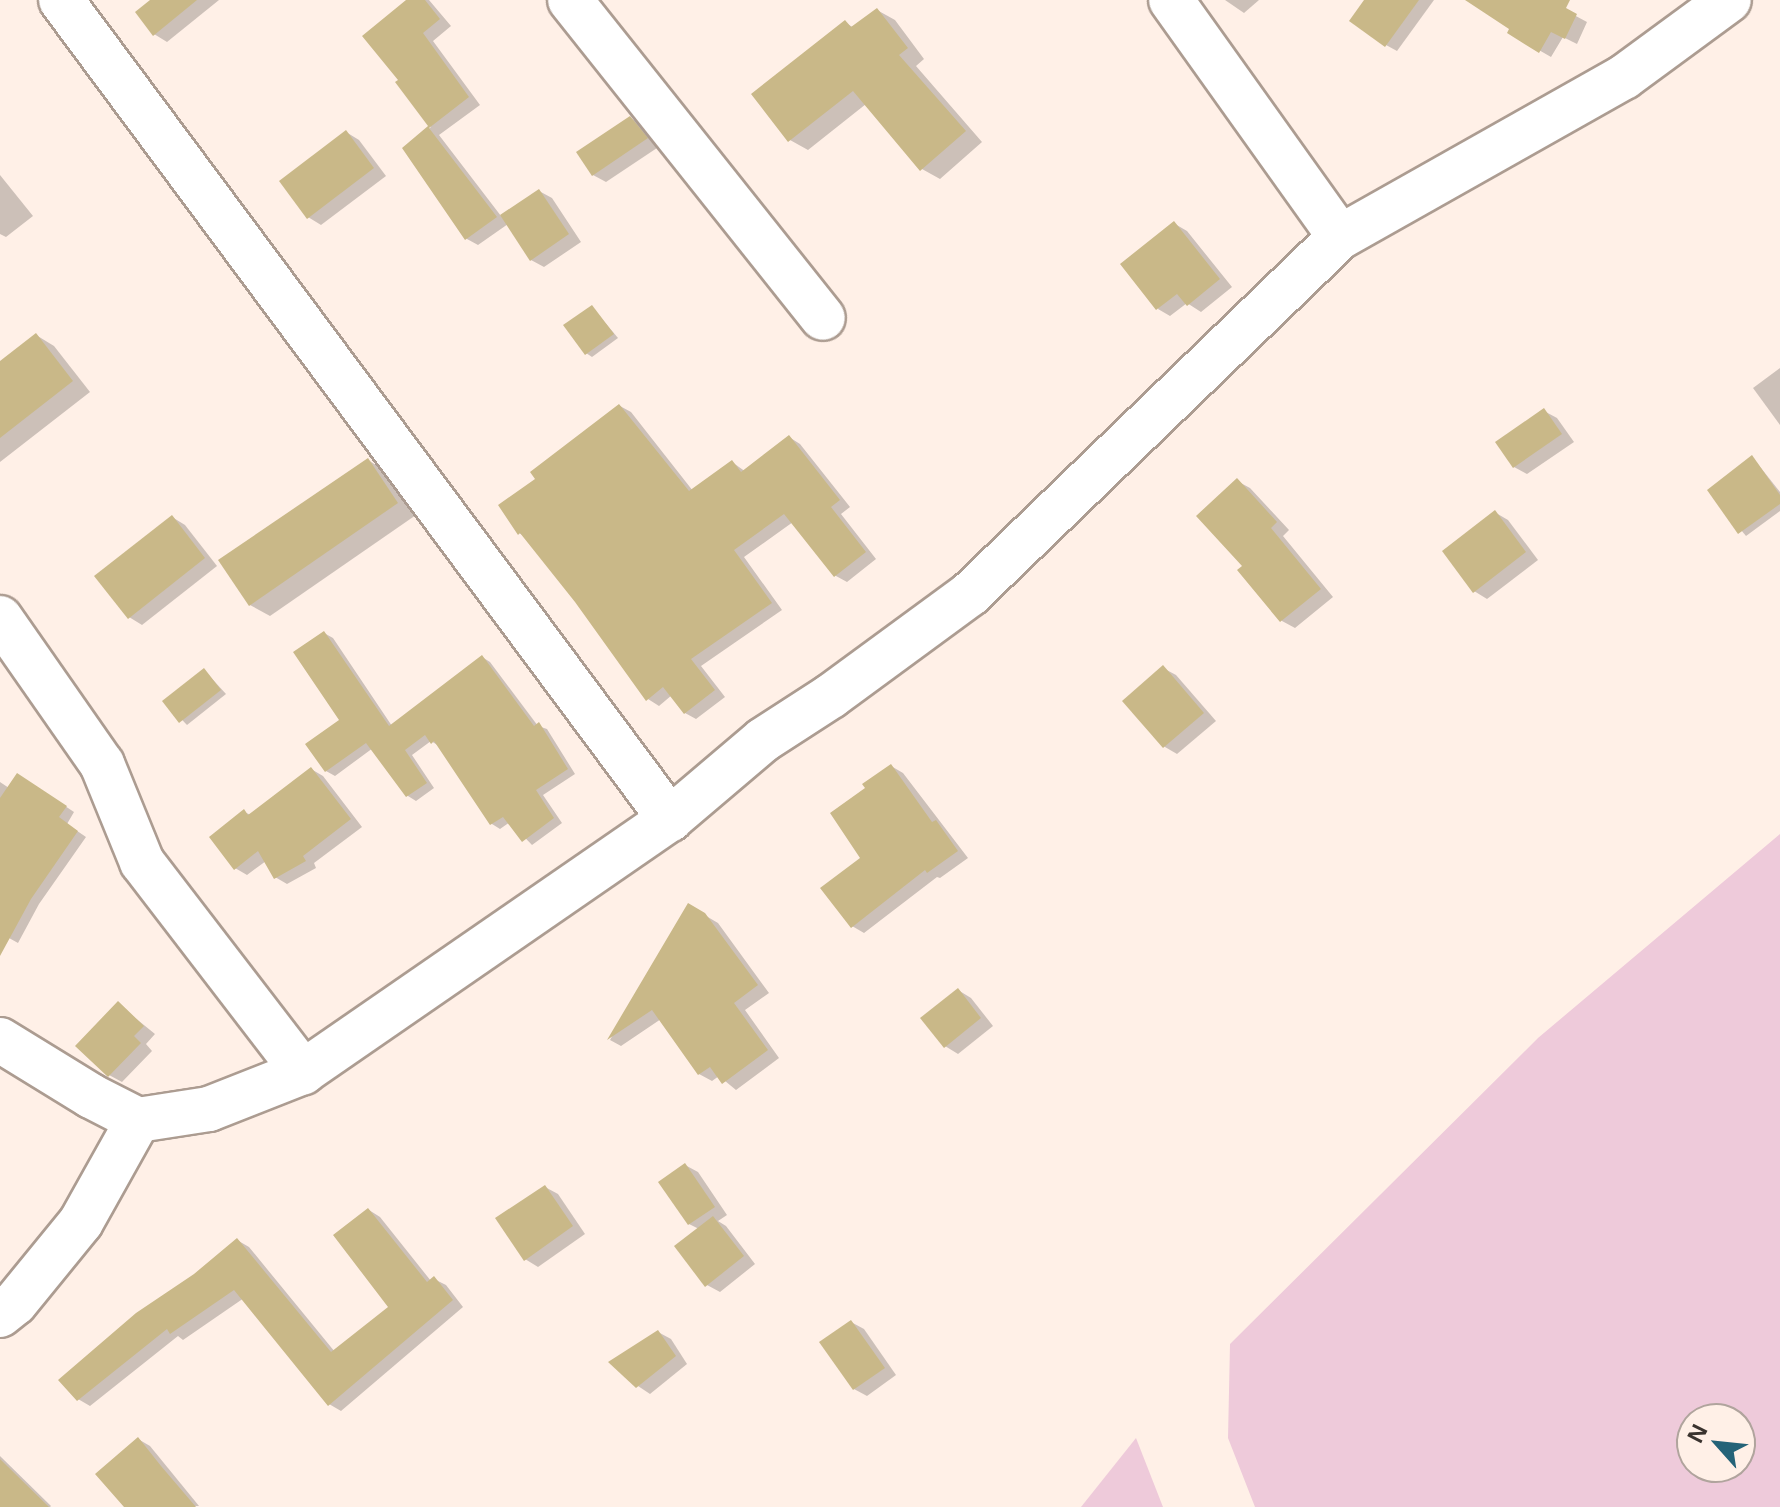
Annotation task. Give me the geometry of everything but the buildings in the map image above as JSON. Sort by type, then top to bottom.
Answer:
[{"type":"street","points":[[61,0],[670,819]]},
{"type":"street","points":[[570,0],[823,318]]},
{"type":"street","points":[[1171,0],[1340,237]]},
{"type":"street","points":[[0,1040],[91,1096],[138,1120],[209,1109],[303,1072],[670,819],[763,740],[831,696],[970,594],[1340,237],[1624,77],[1729,0]]},
{"type":"street","points":[[0,618],[102,764],[142,862],[303,1072]]},
{"type":"street","points":[[0,1315],[15,1303],[81,1222],[138,1120]]},
{"type":"shaded area","points":[[1780,834],[1780,1507],[1255,1507],[1228,1438],[1230,1344],[1538,1038]]},
{"type":"shaded area","points":[[1136,1438],[1163,1507],[1081,1507]]}]
